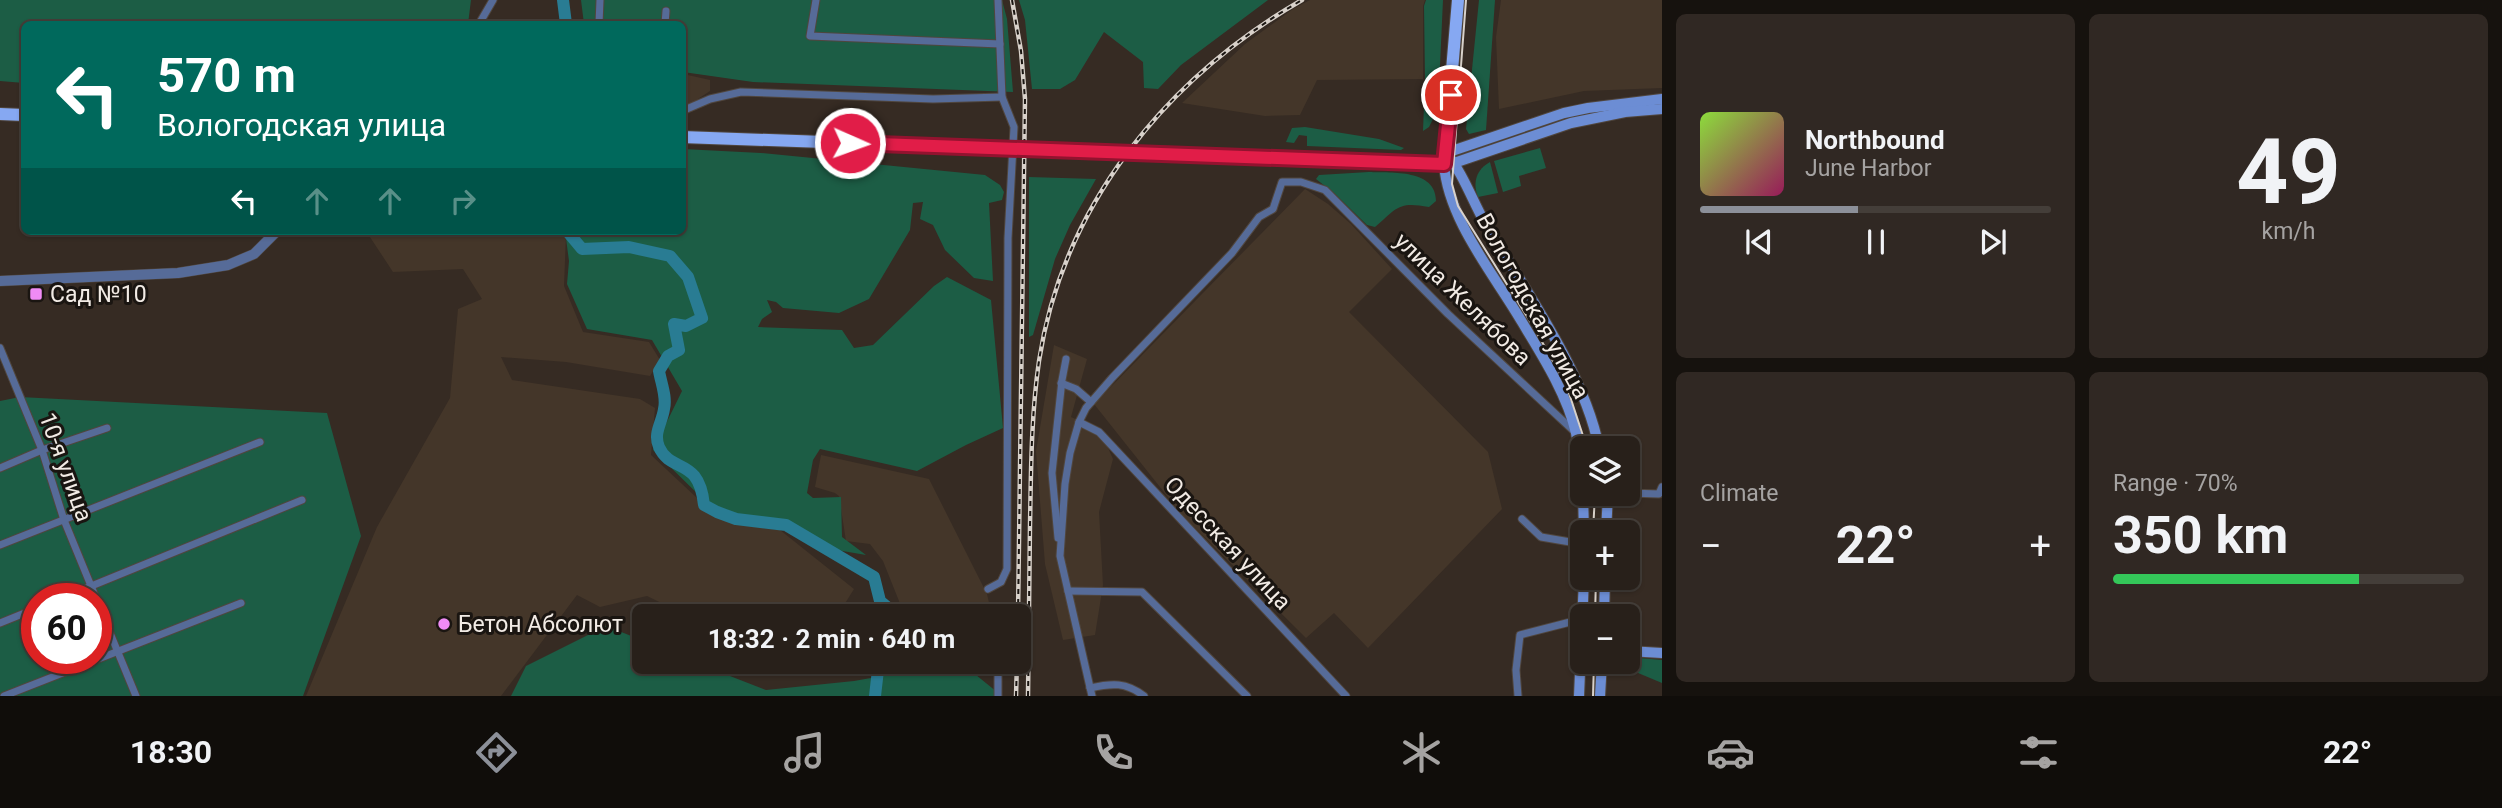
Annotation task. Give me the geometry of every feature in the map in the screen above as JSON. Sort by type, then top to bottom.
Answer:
[{"type":"main road","name":"Вологодская улица","points":[[1458,3],[1445,178],[1454,208],[1553,376],[1576,436]]},
{"type":"main road","points":[[1448,160],[1563,113],[1662,99]]},
{"type":"main road","points":[[686,137],[1406,162],[1448,160],[1571,123],[1625,112],[1662,109]]},
{"type":"main road","points":[[0,114],[21,115]]},
{"type":"main road","name":"Вологодская улица","points":[[1448,160],[1567,361],[1597,436]]},
{"type":"main road","points":[[1640,652],[1662,653]]},
{"type":"main road","points":[[1579,696],[1580,674]]},
{"type":"main road","points":[[1600,696],[1601,674]]},
{"type":"street","points":[[481,21],[493,0]]},
{"type":"street","points":[[599,21],[600,0]]},
{"type":"street","points":[[816,0],[810,36],[1000,44]]},
{"type":"street","points":[[988,589],[1000,582],[1007,569],[1009,238],[1014,127],[1002,97],[998,0]]},
{"type":"street","points":[[665,21],[666,11]]},
{"type":"street","points":[[686,109],[710,99],[741,92],[933,99],[1002,97]]},
{"type":"street","name":"улица Желябова","points":[[1091,402],[1232,253],[1259,217],[1273,209],[1282,182],[1301,182],[1325,190],[1448,314],[1576,433]]},
{"type":"street","points":[[0,281],[178,273],[228,265],[254,254],[273,235]]},
{"type":"street","name":"10-я улица","points":[[0,348],[42,450],[64,520],[90,583]]},
{"type":"street","points":[[1066,359],[1052,473],[1060,556],[1091,692],[1114,683],[1134,688],[1144,696]]},
{"type":"street","points":[[1060,556],[1070,453],[1079,422],[1091,402],[1076,388],[1061,383]]},
{"type":"street","name":"Одесская улица","points":[[1079,422],[1099,432],[1346,696]]},
{"type":"street","points":[[0,468],[42,450],[107,428]]},
{"type":"street","points":[[0,545],[260,442]]},
{"type":"street","points":[[1640,493],[1659,494],[1662,488]]},
{"type":"street","points":[[102,583],[302,500]]},
{"type":"street","points":[[1521,519],[1541,537],[1570,542]]},
{"type":"street","points":[[1068,590],[1142,592],[1247,696]]},
{"type":"street","points":[[4,696],[241,603]]},
{"type":"street","points":[[0,623],[21,614]]},
{"type":"street","points":[[1518,696],[1516,670],[1520,635],[1570,622]]},
{"type":"street","name":"10-я улица","points":[[112,639],[136,696]]},
{"type":"street","points":[[998,674],[998,696]]},
{"type":"shaded area","points":[[1310,0],[1425,0],[1423,79],[1317,80],[1300,115],[1265,116],[1182,103],[1245,44]]},
{"type":"shaded area","points":[[1501,0],[1662,0],[1662,88],[1584,91],[1499,109],[1496,37]]},
{"type":"shaded area","points":[[686,75],[710,80],[710,91],[686,104]]},
{"type":"shaded area","points":[[1305,189],[1351,224],[1392,269],[1349,312],[1488,452],[1502,509],[1368,648],[1334,613],[1306,638],[1183,516],[1094,404]]},
{"type":"shaded area","points":[[369,235],[566,235],[564,286],[583,332],[649,342],[660,360],[650,376],[566,362],[501,357],[512,380],[640,399],[655,408],[651,455],[697,498],[706,512],[733,524],[780,530],[854,589],[845,604],[663,604],[647,596],[600,607],[577,595],[501,696],[306,696],[377,527],[450,398],[458,309],[482,299],[463,269],[393,272]]},
{"type":"shaded area","points":[[1054,345],[1087,359],[1071,417],[1100,430],[1113,459],[1099,512],[1103,585],[1095,635],[1063,640],[1045,564],[1036,451]]},
{"type":"shaded area","points":[[821,455],[929,479],[987,594],[989,604],[900,604],[883,561],[870,544],[846,541],[839,496],[815,487]]},
{"type":"green space","points":[[0,0],[471,0],[468,21],[21,21],[21,83],[0,81]]},
{"type":"green space","points":[[581,0],[1002,0],[1007,19],[1013,92],[753,82],[686,72],[686,21],[584,21]]},
{"type":"green space","points":[[1019,0],[1268,0],[1181,65],[1158,89],[1144,88],[1143,62],[1104,32],[1075,80],[1060,89],[1032,89],[1025,20]]},
{"type":"green space","points":[[1426,0],[1443,0],[1438,109],[1429,127],[1423,131],[1424,6]]},
{"type":"green space","points":[[1479,0],[1495,0],[1486,130],[1469,134],[1466,129]]},
{"type":"green space","points":[[1305,127],[1379,139],[1404,148],[1307,146],[1307,136],[1299,135],[1294,143],[1286,142],[1292,128]]},
{"type":"green space","points":[[1540,148],[1546,168],[1519,176],[1521,186],[1503,192],[1494,161]]},
{"type":"green space","points":[[686,149],[761,153],[985,175],[1000,185],[1004,192],[1002,200],[989,203],[993,281],[974,278],[945,250],[933,225],[920,219],[923,202],[913,203],[910,230],[869,299],[839,313],[783,308],[776,302],[767,300],[772,312],[762,319],[758,327],[842,330],[854,348],[873,345],[934,286],[947,277],[991,300],[1003,428],[917,471],[820,449],[813,460],[807,493],[813,498],[841,497],[842,537],[866,555],[825,548],[777,519],[758,526],[710,506],[653,450],[682,391],[652,340],[587,329],[567,284],[569,261],[566,235],[686,235]]},
{"type":"green space","points":[[1490,162],[1498,193],[1478,197],[1477,176]]},
{"type":"green space","points":[[1400,173],[1421,178],[1429,183],[1436,201],[1429,207],[1411,205],[1399,208],[1375,227],[1367,225],[1316,179],[1319,175]]},
{"type":"green space","points":[[1029,177],[1096,179],[1070,225],[1055,259],[1033,335],[1029,337]]},
{"type":"green space","points":[[20,397],[327,413],[361,536],[303,696],[0,696],[0,401]]},
{"type":"green space","points":[[606,626],[632,636],[632,674],[725,674],[766,690],[893,674],[975,674],[997,692],[997,696],[511,696],[526,666]]},
{"type":"green space","points":[[1640,658],[1662,660],[1662,683],[1640,674]]},
{"type":"waterway","points":[[563,0],[566,21]]},
{"type":"waterway","points":[[570,235],[582,249],[629,247],[670,256],[688,277],[702,318],[686,326],[674,324],[679,350],[668,356],[659,371],[665,404],[657,442],[670,461],[691,472],[697,479],[704,505],[736,519],[786,525],[874,577],[880,601],[884,604]]},
{"type":"waterway","points":[[875,696],[878,674]]},
{"type":"tram line","points":[[1466,0],[1452,184],[1458,206],[1566,384],[1583,436]]},
{"type":"tram line","points":[[1594,506],[1594,520]]},
{"type":"tram line","points":[[1595,604],[1596,590]]},
{"type":"tram line","points":[[1593,696],[1594,674]]},
{"type":"railway","points":[[1012,0],[1021,51],[1025,99],[1018,604]]},
{"type":"railway","points":[[1028,696],[1034,402],[1039,361],[1052,304],[1071,249],[1097,198],[1129,151],[1166,107],[1207,67],[1253,31],[1302,0]]},
{"type":"railway","points":[[1016,696],[1017,674]]},
{"type":"place","name":"Сад №10","points":[[36,294]]},
{"type":"place","name":"Бетон Абсолют","points":[[444,624]]},
{"type":"route","points":[[850,143],[1444,164],[1451,95]]}]
